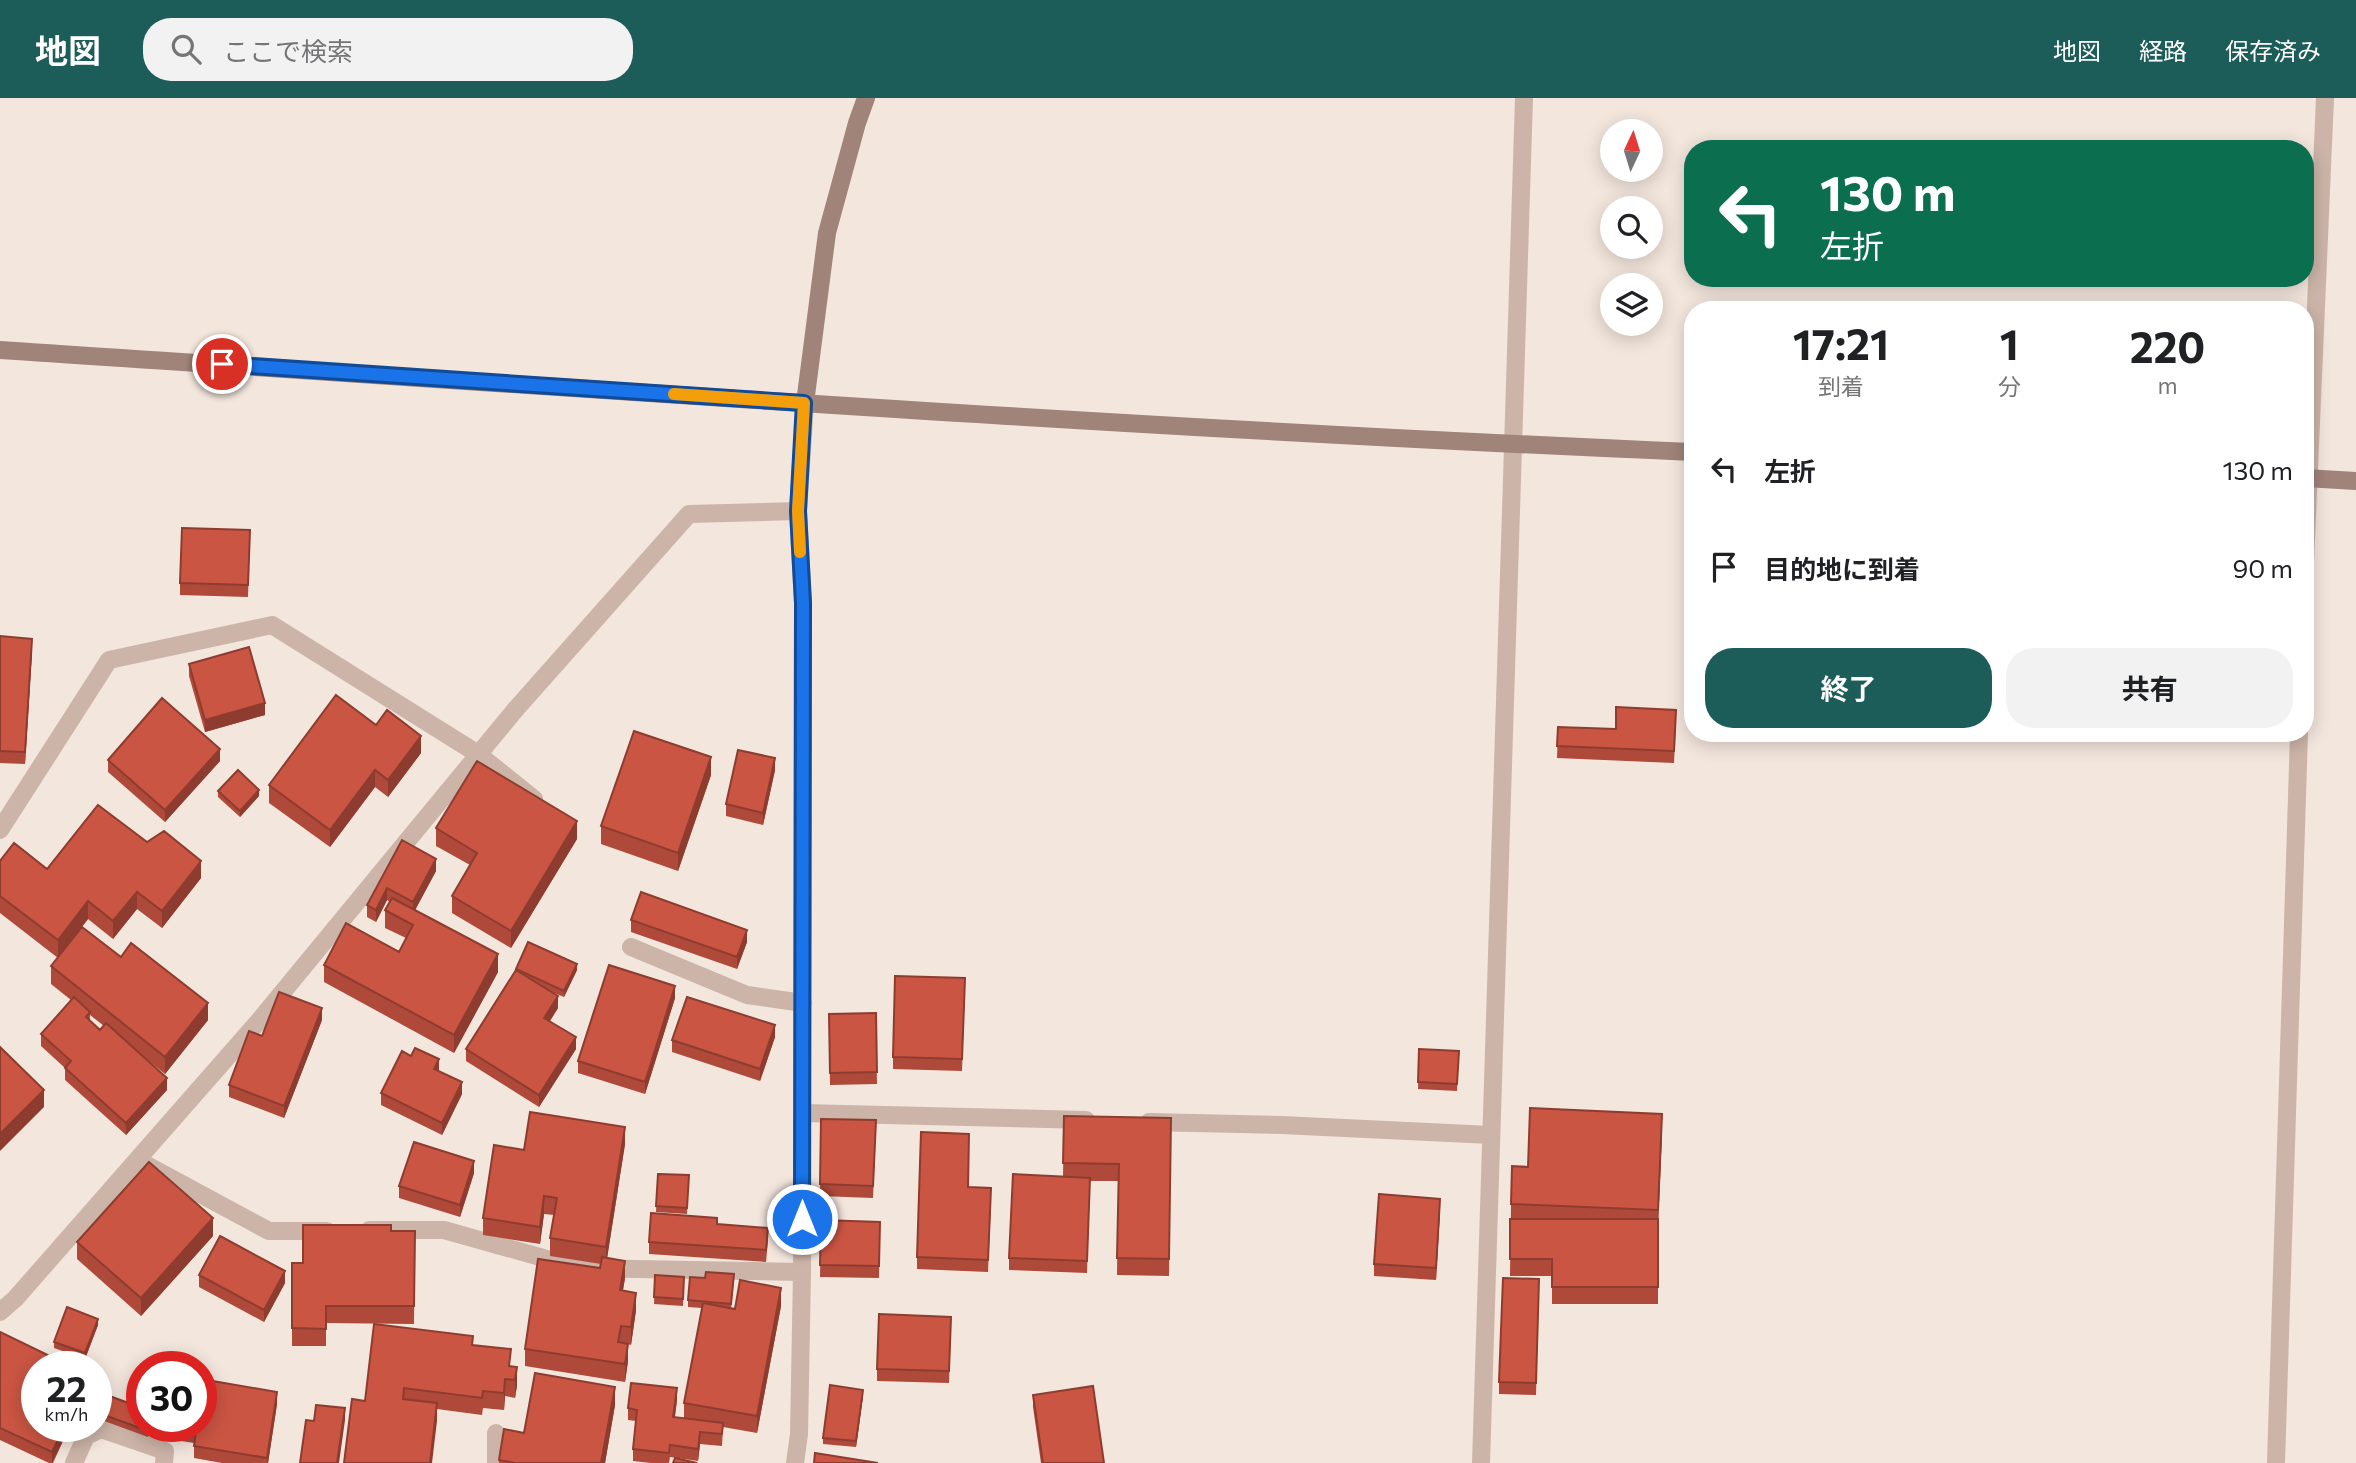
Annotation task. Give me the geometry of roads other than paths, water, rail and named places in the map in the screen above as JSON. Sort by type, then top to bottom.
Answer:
[{"type":"street","points":[[794,1463],[799,1434],[803,1113],[803,603],[798,511],[804,403],[827,233],[866,98]]},
{"type":"street","points":[[1481,1463],[1524,98]]},
{"type":"street","points":[[2314,319],[2325,98]]},
{"type":"street","points":[[0,350],[804,403],[1684,452]]},
{"type":"street","points":[[2314,479],[2356,481]]},
{"type":"street","points":[[0,1312],[15,1299],[258,1022],[478,754],[689,514],[798,511]]},
{"type":"street","points":[[0,830],[109,660],[272,625],[478,754],[543,807]]},
{"type":"street","points":[[2276,1463],[2299,742]]},
{"type":"street","points":[[631,947],[747,995],[803,1003]]},
{"type":"street","points":[[803,1113],[1104,1121]]},
{"type":"street","points":[[1132,1121],[1491,1135]]},
{"type":"street","points":[[138,1160],[269,1231],[444,1230],[579,1268],[802,1272]]},
{"type":"street","points":[[74,1463],[86,1436],[101,1429],[165,1451],[164,1463]]},
{"type":"street","points":[[496,1433],[496,1463]]}]
